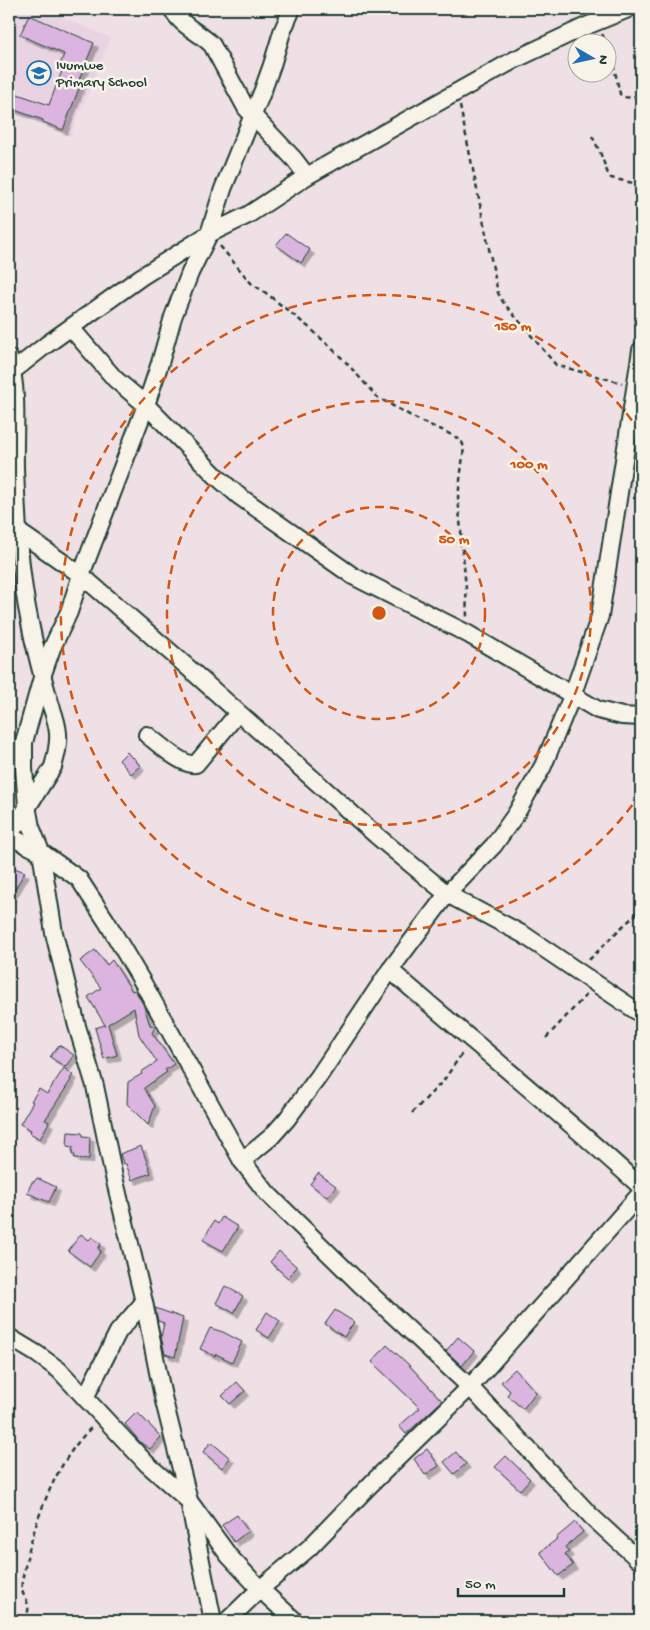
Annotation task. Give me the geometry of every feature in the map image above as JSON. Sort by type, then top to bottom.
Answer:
[{"type":"street","points":[[172,9],[177,18],[212,45],[246,108],[294,159],[307,176]]},
{"type":"street","points":[[213,1621],[189,1501],[163,1397],[144,1302],[114,1177],[95,1086],[77,1026],[54,933],[41,852],[31,827],[27,806],[24,742],[52,648],[68,612],[146,405],[173,316],[190,273],[209,234],[223,189],[253,115],[292,9]]},
{"type":"street","points":[[628,9],[584,27],[523,56],[307,176],[248,215],[209,234],[142,277],[46,345],[11,365],[15,400],[13,529],[30,622],[49,701],[56,720],[58,735],[53,767],[9,836],[41,852],[79,879],[108,922],[242,1161],[267,1193],[362,1286],[470,1387],[591,1516],[641,1562]]},
{"type":"street","points":[[71,328],[115,379],[146,405],[216,476],[239,496],[352,576],[468,634],[598,710],[610,714],[641,717]]},
{"type":"street","points":[[242,1161],[271,1138],[287,1119],[319,1076],[390,970],[447,894],[494,845],[516,814],[543,766],[572,696],[600,616],[641,350]]},
{"type":"street","points":[[13,529],[81,575],[377,836],[447,894],[524,936],[641,1014]]},
{"type":"street","points":[[147,735],[190,766],[196,764],[238,713]]},
{"type":"street","points":[[390,970],[472,1041],[567,1119],[641,1187]]},
{"type":"street","points":[[227,1621],[260,1589],[309,1548],[470,1387],[641,1193]]},
{"type":"street","points":[[85,1398],[118,1332],[144,1302]]},
{"type":"street","points":[[9,1337],[59,1370],[146,1464],[189,1501],[229,1556],[260,1589],[295,1621]]},
{"type":"path","points":[[617,82],[620,94],[625,97],[641,93]]},
{"type":"path","points":[[457,91],[498,293],[503,302],[556,365],[635,386]]},
{"type":"path","points":[[592,136],[611,178],[634,183],[641,188]]},
{"type":"path","points":[[209,234],[251,283],[311,329],[344,360],[378,397],[422,422],[461,440],[464,447],[458,497],[468,634]]},
{"type":"path","points":[[578,972],[641,910]]},
{"type":"path","points":[[546,1038],[596,985]]},
{"type":"path","points":[[412,1113],[444,1080],[472,1041]]},
{"type":"path","points":[[24,1621],[29,1605],[22,1592],[22,1582],[27,1557],[45,1502],[68,1454],[88,1431],[103,1418]]},
{"type":"shaded area","points":[[9,9],[42,9],[111,38],[70,136],[9,110]]},
{"type":"building","points":[[29,15],[94,43],[78,82],[81,83],[63,130],[43,122],[43,120],[9,108],[9,91],[49,105],[62,71],[58,70],[64,54],[20,35]]},
{"type":"building","points":[[286,233],[310,250],[301,263],[276,245]]},
{"type":"building","points":[[127,752],[140,766],[131,774],[119,760]]},
{"type":"building","points":[[9,866],[25,872],[9,899]]},
{"type":"building","points":[[95,950],[107,965],[112,960],[132,991],[135,990],[143,1004],[150,1025],[155,1027],[152,1033],[174,1064],[165,1070],[167,1072],[144,1088],[155,1106],[148,1125],[127,1104],[128,1082],[157,1062],[139,1035],[134,1008],[108,1024],[117,1055],[104,1059],[95,1028],[105,1025],[88,997],[101,988],[80,961]]},
{"type":"building","points":[[59,1045],[74,1055],[65,1067],[50,1057]]},
{"type":"building","points":[[64,1068],[73,1075],[45,1120],[49,1122],[40,1139],[30,1133],[31,1130],[20,1124],[39,1089],[47,1094]]},
{"type":"building","points":[[68,1132],[82,1133],[83,1136],[90,1137],[89,1159],[74,1158],[75,1155],[72,1155],[73,1147],[67,1146]]},
{"type":"building","points":[[141,1146],[151,1173],[132,1180],[120,1154]]},
{"type":"building","points":[[318,1173],[336,1186],[327,1197],[310,1184]]},
{"type":"building","points":[[37,1178],[56,1187],[49,1202],[27,1193],[32,1182]]},
{"type":"building","points":[[222,1217],[238,1227],[223,1251],[203,1240],[214,1221],[218,1224]]},
{"type":"building","points":[[81,1234],[89,1240],[92,1237],[101,1244],[98,1249],[101,1251],[90,1267],[68,1251]]},
{"type":"building","points":[[279,1251],[297,1267],[288,1278],[270,1262]]},
{"type":"building","points":[[225,1286],[243,1296],[234,1313],[216,1303]]},
{"type":"building","points":[[155,1308],[183,1318],[175,1357],[165,1354],[161,1337],[164,1323],[158,1321]]},
{"type":"building","points":[[335,1310],[354,1322],[344,1337],[325,1324]]},
{"type":"building","points":[[267,1312],[280,1321],[269,1338],[256,1330]]},
{"type":"building","points":[[210,1328],[223,1332],[242,1342],[232,1362],[200,1349]]},
{"type":"building","points":[[458,1337],[474,1351],[462,1366],[446,1351]]},
{"type":"building","points":[[387,1345],[408,1364],[442,1401],[406,1434],[399,1426],[420,1408],[372,1362]]},
{"type":"building","points":[[515,1369],[536,1392],[523,1409],[507,1395],[510,1391],[501,1382]]},
{"type":"building","points":[[237,1382],[245,1391],[230,1404],[222,1396]]},
{"type":"building","points":[[137,1412],[161,1437],[150,1449],[141,1443],[125,1424]]},
{"type":"building","points":[[211,1442],[230,1458],[222,1468],[203,1452]]},
{"type":"building","points":[[427,1449],[439,1466],[425,1475],[414,1459]]},
{"type":"building","points":[[456,1452],[466,1464],[454,1474],[444,1462]]},
{"type":"building","points":[[506,1456],[530,1479],[520,1490],[495,1467]]},
{"type":"building","points":[[237,1515],[248,1531],[234,1542],[222,1525]]},
{"type":"building","points":[[575,1522],[583,1532],[565,1547],[569,1552],[565,1554],[573,1565],[558,1576],[540,1552]]},
{"type":"place","name":"Ivumwe Primary School","points":[[39,73]]}]
